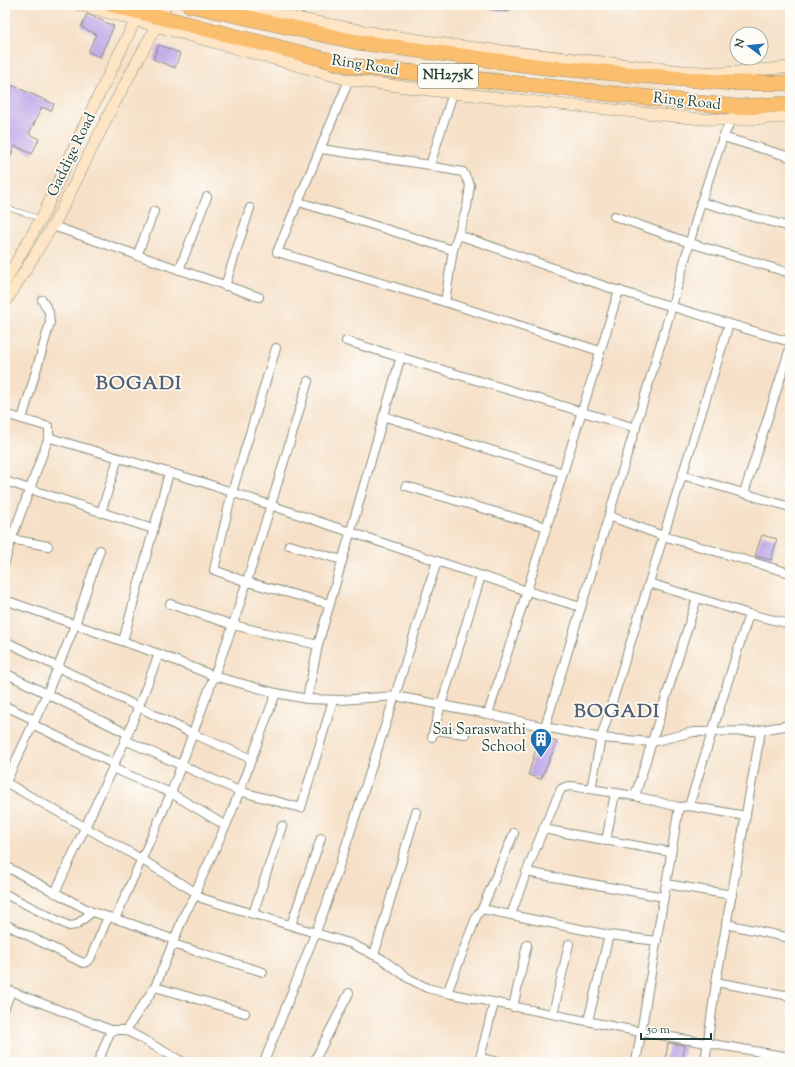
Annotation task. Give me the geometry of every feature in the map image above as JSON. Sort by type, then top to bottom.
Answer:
[{"type":"highway","name":"Ring Road","points":[[113,5],[139,13],[161,16],[305,61],[615,95],[734,114],[790,104]]},
{"type":"highway","name":"Ring Road","points":[[190,5],[336,32],[357,42],[459,51],[543,67],[724,82],[790,83]]},
{"type":"street","points":[[80,5],[139,13]]},
{"type":"street","points":[[239,5],[269,12],[336,32]]},
{"type":"street","name":"Gaddige Road","points":[[5,282],[42,218],[88,117],[139,13]]},
{"type":"street","name":"Gaddige Road","points":[[5,303],[53,226],[111,110],[161,16]]},
{"type":"street","points":[[459,51],[683,71],[724,73],[790,67]]},
{"type":"street","points":[[305,61],[350,80],[453,93],[650,114],[734,114],[790,117]]},
{"type":"street","points":[[350,80],[277,252],[445,302],[600,351]]},
{"type":"street","points":[[430,165],[453,93]]},
{"type":"street","points":[[545,727],[636,428],[701,202],[723,137],[734,114]]},
{"type":"street","points":[[723,137],[790,157]]},
{"type":"street","points":[[321,149],[430,165],[463,172],[470,185],[467,207],[453,250],[445,302]]},
{"type":"street","points":[[178,270],[207,197]]},
{"type":"street","points":[[299,202],[453,250]]},
{"type":"street","points":[[701,202],[790,227]]},
{"type":"street","points":[[225,286],[250,208]]},
{"type":"street","points":[[137,256],[154,211]]},
{"type":"street","points":[[614,216],[690,243],[790,273]]},
{"type":"street","points":[[53,226],[259,297]]},
{"type":"street","points":[[459,235],[619,290],[790,342]]},
{"type":"street","points":[[488,714],[583,411],[619,290]]},
{"type":"street","points":[[22,419],[50,323],[49,312],[42,300]]},
{"type":"street","points":[[591,789],[601,738],[729,324]]},
{"type":"street","points":[[346,341],[636,428]]},
{"type":"street","points":[[276,348],[232,492],[214,570],[246,582],[330,604]]},
{"type":"street","points":[[744,493],[790,348]]},
{"type":"street","points":[[307,699],[318,645],[400,356]]},
{"type":"street","points":[[5,924],[83,963],[90,959],[142,860],[171,793],[233,624],[271,505],[308,381]]},
{"type":"street","points":[[5,414],[49,427],[49,437],[30,489],[8,539],[5,562]]},
{"type":"street","points":[[383,416],[563,472]]},
{"type":"street","points":[[49,437],[232,492],[481,576],[581,607]]},
{"type":"street","points":[[101,512],[118,458]]},
{"type":"street","points":[[123,641],[169,472]]},
{"type":"street","points":[[682,475],[790,507]]},
{"type":"street","points":[[5,481],[153,529]]},
{"type":"street","points":[[406,486],[547,527]]},
{"type":"street","points":[[609,516],[663,536],[790,573]]},
{"type":"street","points":[[8,539],[48,546]]},
{"type":"street","points":[[289,545],[342,560]]},
{"type":"street","points":[[100,550],[75,625],[47,694],[5,782],[142,860],[197,893],[198,896],[204,899],[352,944],[382,959],[408,978],[427,988],[494,1003],[642,1032],[787,1058]]},
{"type":"street","points":[[264,1062],[326,906],[395,696],[437,561]]},
{"type":"street","points":[[465,734],[433,734],[481,576]]},
{"type":"street","points":[[649,583],[749,614],[790,624]]},
{"type":"street","points":[[635,796],[697,598]]},
{"type":"street","points":[[5,600],[159,654],[214,676],[276,693],[307,699],[333,700],[395,696],[601,738],[652,742],[693,732],[761,730],[790,725]]},
{"type":"street","points":[[170,604],[233,624],[318,645]]},
{"type":"street","points":[[689,806],[749,614]]},
{"type":"street","points":[[5,641],[193,734],[252,759]]},
{"type":"street","points":[[55,893],[127,737],[159,654]]},
{"type":"street","points":[[5,674],[47,694],[181,765],[239,791],[301,808],[333,700]]},
{"type":"street","points":[[126,1030],[155,987],[185,913],[197,893],[197,888],[226,826],[276,693]]},
{"type":"street","points":[[5,706],[113,766],[171,793],[226,826]]},
{"type":"street","points":[[705,1062],[716,982],[761,730]]},
{"type":"street","points":[[511,915],[543,829],[561,789],[565,787],[571,786],[635,796],[679,807],[689,806],[746,816]]},
{"type":"street","points":[[606,841],[615,793]]},
{"type":"street","points":[[636,1062],[679,807]]},
{"type":"street","points":[[374,955],[416,812]]},
{"type":"street","points":[[253,914],[282,826]]},
{"type":"street","points":[[543,829],[671,852]]},
{"type":"street","points":[[447,993],[477,915],[482,909],[514,833]]},
{"type":"street","points":[[291,925],[321,838]]},
{"type":"street","points":[[5,866],[92,912],[132,924],[173,942],[262,972]]},
{"type":"street","points":[[526,872],[664,897]]},
{"type":"street","points":[[666,884],[732,895]]},
{"type":"street","points":[[5,894],[69,926],[76,925],[92,912]]},
{"type":"street","points":[[482,909],[609,935],[656,941]]},
{"type":"street","points":[[726,924],[790,938]]},
{"type":"street","points":[[588,1021],[609,935]]},
{"type":"street","points":[[553,1014],[569,944]]},
{"type":"street","points":[[513,1006],[527,945]]},
{"type":"street","points":[[716,982],[790,996]]},
{"type":"street","points":[[155,987],[245,1013]]},
{"type":"street","points":[[5,1007],[8,990],[111,1030],[126,1030],[183,1062]]},
{"type":"street","points":[[314,1062],[349,993]]},
{"type":"street","points":[[494,1003],[479,1060],[498,1062]]},
{"type":"street","points":[[98,1062],[111,1030]]},
{"type":"lane","points":[[5,207],[42,218]]},
{"type":"building","points":[[489,5],[513,5],[508,12],[488,9]]},
{"type":"building","points":[[87,14],[114,26],[100,57],[88,52],[96,34],[81,27]]},
{"type":"building","points":[[159,45],[180,53],[175,68],[153,59]]},
{"type":"building","points":[[5,82],[54,104],[51,111],[42,107],[29,134],[39,139],[32,154],[15,146],[5,169]]},
{"type":"building","points":[[762,535],[777,539],[771,560],[755,556]]},
{"type":"building","name":"Sai Saraswathi School","points":[[540,737],[557,742],[541,779],[528,775]]},
{"type":"building","points":[[668,1043],[685,1045],[682,1062],[665,1062]]},
{"type":"place","name":"Sai Saraswathi School","points":[[541,758]]},
{"type":"district","name":"BOGADI","points":[[139,384]]},
{"type":"district","name":"BOGADI","points":[[617,712]]}]
